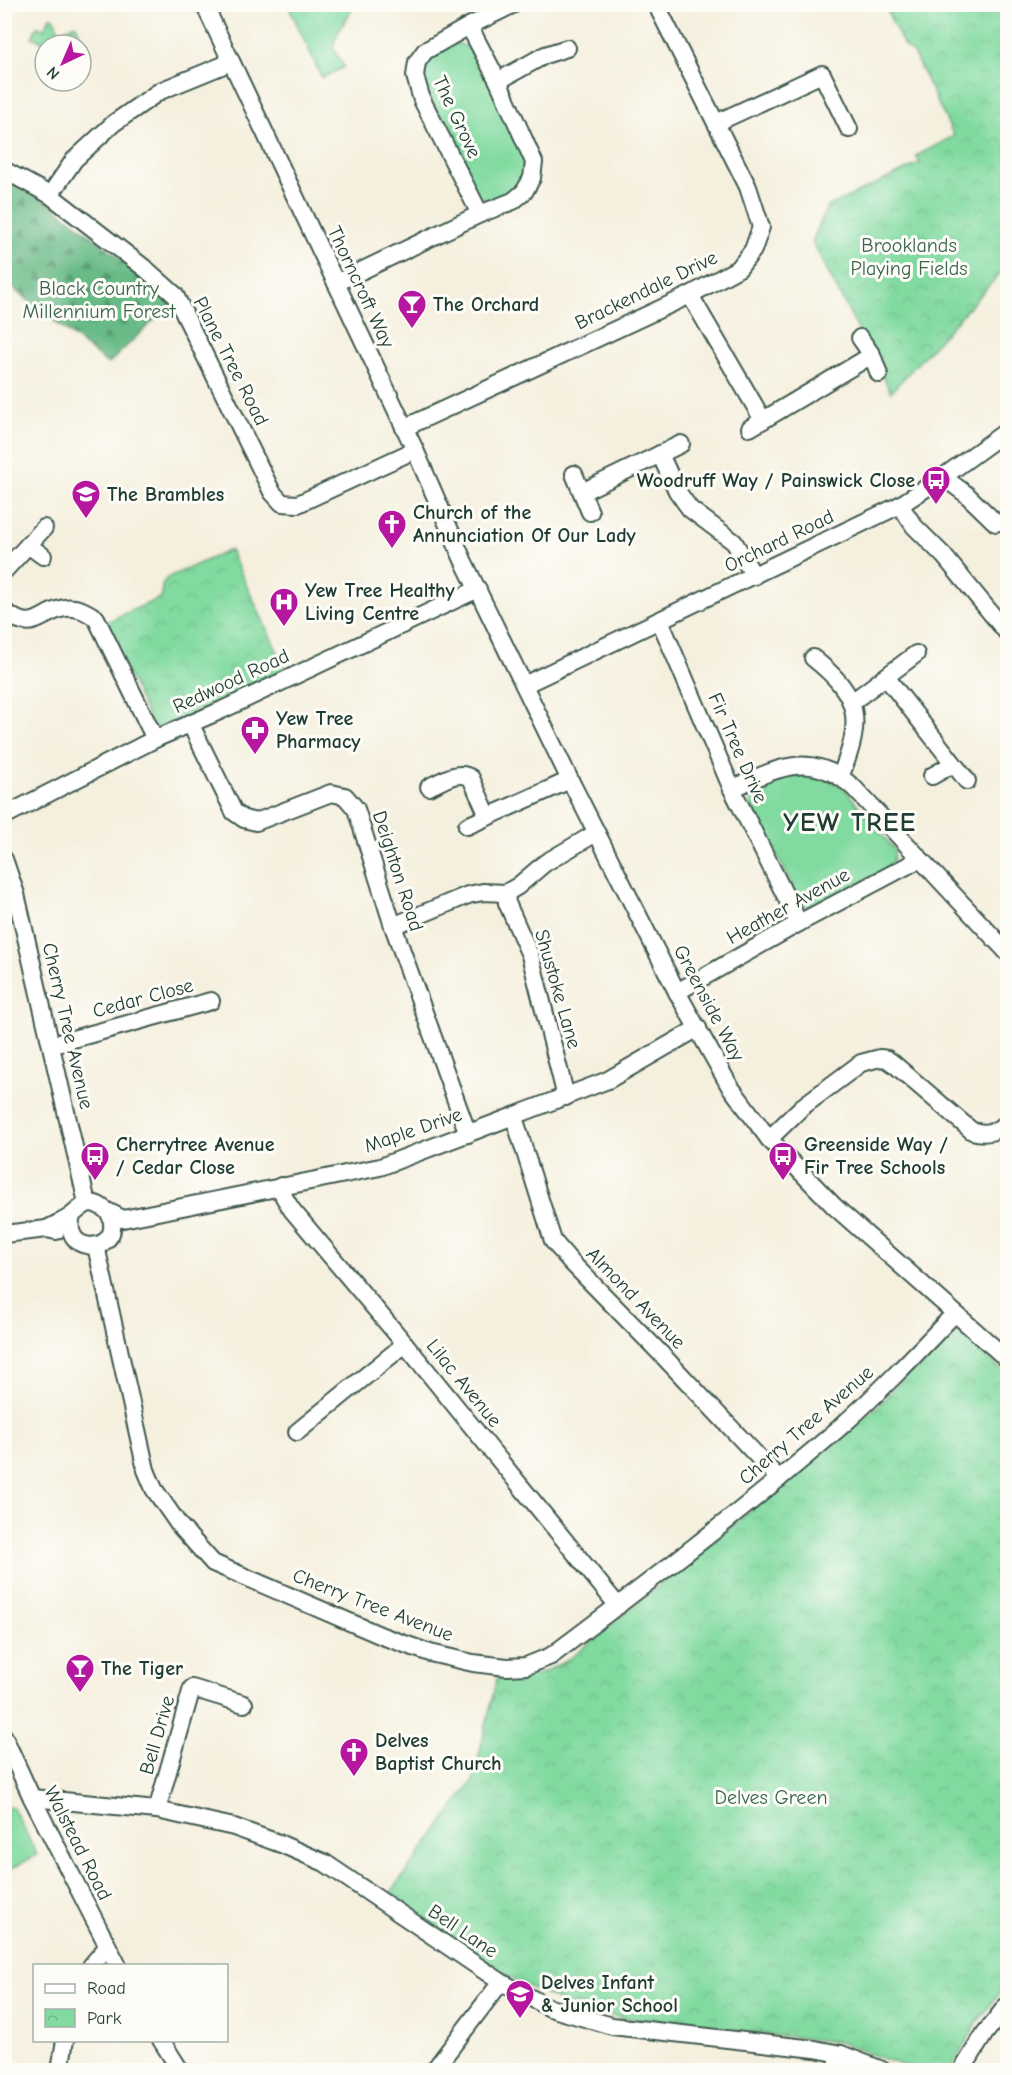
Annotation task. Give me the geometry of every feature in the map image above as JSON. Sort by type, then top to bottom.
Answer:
[{"type":"street","name":"Thorncroft Way","points":[[204,4],[415,450],[477,590]]},
{"type":"street","name":"The Grove","points":[[480,214],[422,100],[415,76],[417,62],[425,51],[514,4]]},
{"type":"street","name":"Brackendale Drive","points":[[404,428],[690,295],[739,268],[753,250],[761,227],[748,187],[656,4]]},
{"type":"street","points":[[336,283],[480,214],[513,201],[524,192],[532,178],[534,162],[498,81],[469,26]]},
{"type":"street","points":[[498,81],[545,55],[567,48]]},
{"type":"street","points":[[545,55],[555,70]]},
{"type":"street","points":[[50,195],[74,160],[114,123],[160,91],[231,62]]},
{"type":"street","points":[[716,123],[822,74],[849,129]]},
{"type":"street","name":"Plane Tree Road","points":[[4,170],[50,195],[147,270],[175,296],[272,492],[282,503],[298,504],[415,450]]},
{"type":"street","points":[[690,295],[756,424],[872,355]]},
{"type":"street","points":[[860,338],[872,355],[879,374]]},
{"type":"street","name":"Orchard Road","points":[[524,685],[900,506],[1008,430]]},
{"type":"street","points":[[582,492],[681,444]]},
{"type":"street","points":[[660,454],[677,491],[690,509],[734,542],[754,576]]},
{"type":"street","points":[[574,474],[590,512]]},
{"type":"street","points":[[943,477],[966,494],[996,523]]},
{"type":"street","points":[[900,506],[914,526],[944,556],[1008,634]]},
{"type":"street","points":[[4,571],[44,528]]},
{"type":"street","points":[[28,545],[43,556]]},
{"type":"street","name":"Greenside Way","points":[[477,590],[596,833],[677,992],[729,1085],[769,1139],[835,1207],[1008,1360]]},
{"type":"street","name":"Redwood Road","points":[[4,816],[155,739],[222,710],[477,590]]},
{"type":"street","points":[[4,611],[14,619],[33,622],[65,608],[83,610],[96,618],[155,739]]},
{"type":"street","name":"Fir Tree Drive","points":[[660,621],[732,789],[799,923]]},
{"type":"street","points":[[852,702],[916,654]]},
{"type":"street","points":[[813,658],[840,684],[852,702],[855,722],[851,746],[841,775]]},
{"type":"street","points":[[886,677],[967,781]]},
{"type":"street","name":"Deighton Road","points":[[190,723],[234,812],[244,819],[256,822],[331,793],[345,796],[356,809],[393,926],[468,1134]]},
{"type":"street","points":[[932,776],[953,764]]},
{"type":"street","points":[[732,789],[777,768],[788,766],[823,769],[841,775],[1008,953]]},
{"type":"street","points":[[429,787],[460,774],[471,778],[488,816]]},
{"type":"street","points":[[467,826],[570,780]]},
{"type":"street","points":[[393,926],[468,895],[483,892],[506,893],[545,863],[596,833]]},
{"type":"street","name":"Heather Avenue","points":[[677,992],[799,923],[920,859]]},
{"type":"street","name":"Cherry Tree Avenue","points":[[4,860],[16,894],[87,1203]]},
{"type":"street","name":"Shustoke Lane","points":[[506,893],[507,903],[530,956],[566,1097]]},
{"type":"street","name":"Cedar Close","points":[[51,1045],[211,1001]]},
{"type":"street","name":"Maple Drive","points":[[116,1216],[380,1167],[608,1080],[698,1028]]},
{"type":"street","points":[[769,1139],[802,1107],[861,1063],[880,1058],[887,1059],[894,1064],[972,1131],[982,1134],[993,1133],[1008,1123]]},
{"type":"street","name":"Almond Avenue","points":[[514,1117],[554,1241],[571,1262],[779,1479]]},
{"type":"street","name":"Lilac Avenue","points":[[281,1186],[284,1197],[292,1210],[405,1344],[618,1606]]},
{"type":"street","points":[[87,1203],[101,1205],[116,1216],[111,1234],[103,1243],[86,1246],[71,1234],[69,1223],[72,1215],[78,1207],[87,1203]]},
{"type":"street","points":[[47,1229],[72,1215]]},
{"type":"street","points":[[4,1234],[47,1229],[71,1234]]},
{"type":"street","name":"Cherry Tree Avenue","points":[[96,1246],[146,1470],[154,1489],[179,1525],[213,1563],[382,1636],[430,1653],[495,1666],[526,1666],[550,1656],[618,1606],[779,1479],[838,1428],[907,1364],[954,1314]]},
{"type":"street","points":[[297,1432],[405,1344]]},
{"type":"street","name":"Bell Drive","points":[[157,1810],[192,1688],[244,1704]]},
{"type":"street","name":"Walstead Road","points":[[4,1737],[32,1798],[117,1964]]},
{"type":"street","name":"Bell Lane","points":[[32,1798],[157,1810],[234,1827],[325,1863],[501,1982],[550,2008],[612,2026],[841,2054],[882,2070]]},
{"type":"street","points":[[92,1964],[107,1947]]},
{"type":"street","points":[[434,2070],[501,1982]]},
{"type":"street","points":[[968,2069],[985,2033],[1008,2004]]},
{"type":"street","points":[[60,2070],[64,2042]]},
{"type":"street","points":[[162,2042],[180,2070]]},
{"type":"street","points":[[835,2070],[841,2054]]},
{"type":"green space","points":[[288,5],[355,5],[338,32],[333,47],[344,67],[322,78]]},
{"type":"green space","name":"Brooklands Playing Fields","points":[[884,5],[1007,5],[1007,266],[891,392],[812,242],[827,207],[920,163],[916,156],[954,136],[913,53],[904,46]]},
{"type":"green space","points":[[50,17],[53,17],[60,32],[76,24],[79,33],[34,33],[37,27],[44,29]]},
{"type":"green space","points":[[456,43],[469,47],[476,53],[525,162],[522,180],[511,194],[504,198],[487,200],[478,197],[425,87],[422,69],[424,61]]},
{"type":"green space","name":"Black Country Millennium Forest","points":[[4,178],[49,203],[142,275],[172,303],[108,364],[5,282]]},
{"type":"green space","points":[[230,550],[287,672],[154,730],[104,623],[162,597],[162,584],[168,577]]},
{"type":"green space","points":[[787,774],[818,775],[843,787],[895,850],[893,862],[881,872],[813,908],[803,905],[750,805],[752,795],[765,784]]},
{"type":"green space","name":"Delves Green","points":[[952,1333],[965,1337],[1007,1375],[1007,1983],[977,2023],[950,2070],[914,2070],[838,2042],[620,2018],[564,2003],[512,1979],[390,1894],[473,1781],[497,1678],[528,1678],[572,1657],[876,1408],[939,1339]]},
{"type":"green space","points":[[13,1807],[37,1855],[5,1872],[5,1808]]},
{"type":"place","name":"The Orchard","points":[[412,330]]},
{"type":"place","name":"Woodruff Way / Painswick Close","points":[[936,506]]},
{"type":"place","name":"The Brambles","points":[[86,520]]},
{"type":"place","name":"Church of the Annunciation Of Our Lady","points":[[392,550]]},
{"type":"place","name":"Yew Tree Healthy Living Centre","points":[[284,628]]},
{"type":"place","name":"Yew Tree Pharmacy","points":[[255,756]]},
{"type":"place","name":"Cherrytree Avenue / Cedar Close","points":[[95,1182]]},
{"type":"place","name":"Greenside Way / Fir Tree Schools","points":[[783,1182]]},
{"type":"place","name":"The Tiger","points":[[80,1694]]},
{"type":"place","name":"Delves Baptist Church","points":[[354,1778]]},
{"type":"place","name":"Delves Infant & Junior School","points":[[520,2020]]},
{"type":"district","name":"YEW TREE","points":[[850,823]]}]
